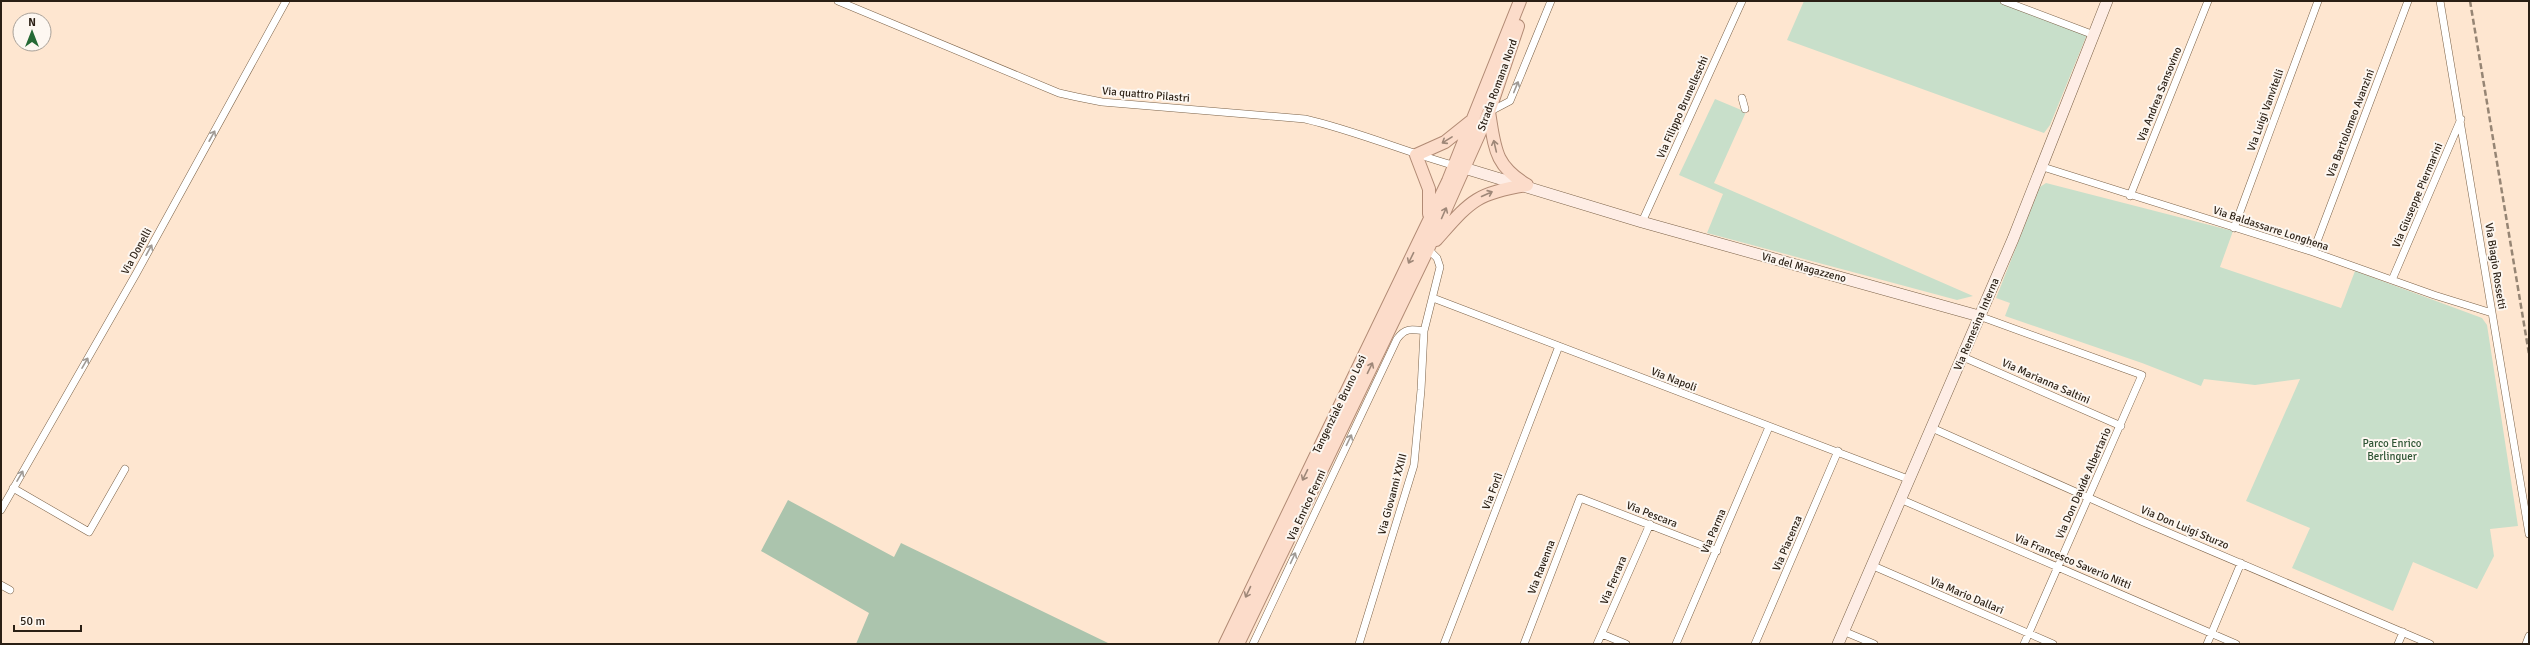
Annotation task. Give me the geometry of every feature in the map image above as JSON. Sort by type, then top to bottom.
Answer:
[{"type":"main road","name":"Strada Romana Nord","points":[[1459,166],[1473,119],[1520,1]]},
{"type":"main road","name":"Strada Romana Nord","points":[[1459,166],[1488,112],[1527,1]]},
{"type":"main road","points":[[1488,112],[1495,151],[1501,164],[1511,176],[1527,186]]},
{"type":"main road","points":[[1428,223],[1430,202],[1429,189],[1416,154],[1445,142],[1473,119]]},
{"type":"main road","name":"Tangenziale Bruno Losi","points":[[1225,644],[1264,558],[1428,223],[1459,166]]},
{"type":"main road","name":"Tangenziale Bruno Losi","points":[[1238,644],[1428,248],[1459,166]]},
{"type":"main road","points":[[1428,248],[1469,205],[1485,194],[1527,186]]},
{"type":"street","name":"Via Donelli","points":[[1,510],[136,274],[286,1]]},
{"type":"street","name":"Via quattro Pilastri","points":[[838,1],[1059,93],[1102,102],[1306,119],[1335,126],[1416,154],[1459,166]]},
{"type":"street","points":[[1488,112],[1510,101],[1551,1]]},
{"type":"street","name":"Via Filippo Brunelleschi","points":[[1642,222],[1742,1]]},
{"type":"street","points":[[2004,1],[2094,35]]},
{"type":"street","name":"Via Remesina Interna","points":[[1838,644],[1908,479],[1963,357],[2043,167],[2107,1]]},
{"type":"street","name":"Via Andrea Sansovino","points":[[2130,196],[2208,1]]},
{"type":"street","name":"Via Luigi Vanvitelli","points":[[2234,228],[2318,1]]},
{"type":"street","name":"Via Bartolomeo Avanzini","points":[[2313,252],[2408,1]]},
{"type":"street","name":"Via Biagio Rossetti","points":[[2440,1],[2462,119],[2492,313],[2529,534]]},
{"type":"street","points":[[1742,98],[1745,109]]},
{"type":"street","name":"Via Giuseppe Piermarini","points":[[2392,280],[2462,119]]},
{"type":"street","name":"Via del Magazzeno","points":[[1459,166],[1642,222],[1979,316],[2142,375]]},
{"type":"street","name":"Via Baldassarre Longhena","points":[[2043,167],[2130,196],[2313,252],[2492,313]]},
{"type":"street","name":"Via Giovanni XXIII","points":[[1359,644],[1414,464],[1421,390],[1424,330],[1440,267],[1437,258],[1428,248]]},
{"type":"street","name":"Via Napoli","points":[[1433,298],[1769,427],[1838,451],[1908,479]]},
{"type":"street","name":"Via Enrico Fermi","points":[[1253,644],[1398,339],[1403,331],[1408,329],[1424,330]]},
{"type":"street","name":"Via Forlì","points":[[1444,644],[1559,346]]},
{"type":"street","name":"Via Marianna Saltini","points":[[1963,357],[2121,426]]},
{"type":"street","name":"Via Don Davide Albertario","points":[[2024,644],[2057,566],[2090,497],[2142,375]]},
{"type":"street","name":"Via Parma","points":[[1676,644],[1769,427]]},
{"type":"street","name":"Via Don Luigi Sturzo","points":[[1932,428],[2430,644]]},
{"type":"street","name":"Via Piacenza","points":[[1755,644],[1838,451]]},
{"type":"street","points":[[13,488],[89,532],[125,469]]},
{"type":"street","name":"Via Pescara","points":[[1580,498],[1717,551]]},
{"type":"street","name":"Via Ravenna","points":[[1524,644],[1580,498]]},
{"type":"street","name":"Via Francesco Saverio Nitti","points":[[1900,499],[2236,644]]},
{"type":"street","name":"Via Ferrara","points":[[1597,644],[1650,524]]},
{"type":"street","points":[[2207,644],[2241,563]]},
{"type":"street","name":"Via Mario Dallari","points":[[1871,566],[2054,644]]},
{"type":"street","points":[[1,585],[10,590]]},
{"type":"street","points":[[1843,631],[1874,644]]},
{"type":"street","points":[[2398,644],[2403,632]]},
{"type":"street","points":[[1602,634],[1626,644]]},
{"type":"street","points":[[2526,644],[2529,636]]},
{"type":"green space","points":[[1804,1],[2007,1],[2088,32],[2050,125],[2044,133],[1787,40]]},
{"type":"green space","points":[[1715,99],[1746,112],[1714,183],[1973,296],[1957,300],[1707,233],[1723,194],[1679,175]]},
{"type":"green space","name":"Parco Enrico Berlinguer","points":[[2046,183],[2233,231],[2220,267],[2341,308],[2355,271],[2482,318],[2487,325],[2518,526],[2490,529],[2494,556],[2477,589],[2413,562],[2393,611],[2292,568],[2310,528],[2246,501],[2300,379],[2255,385],[2204,379],[2201,386],[2142,363],[2005,316],[2010,303],[1996,298],[2040,187]]},
{"type":"green space","points":[[788,500],[894,557],[901,543],[1108,643],[856,644],[869,613],[761,551]]},
{"type":"railway","points":[[2470,1],[2529,354]]}]
